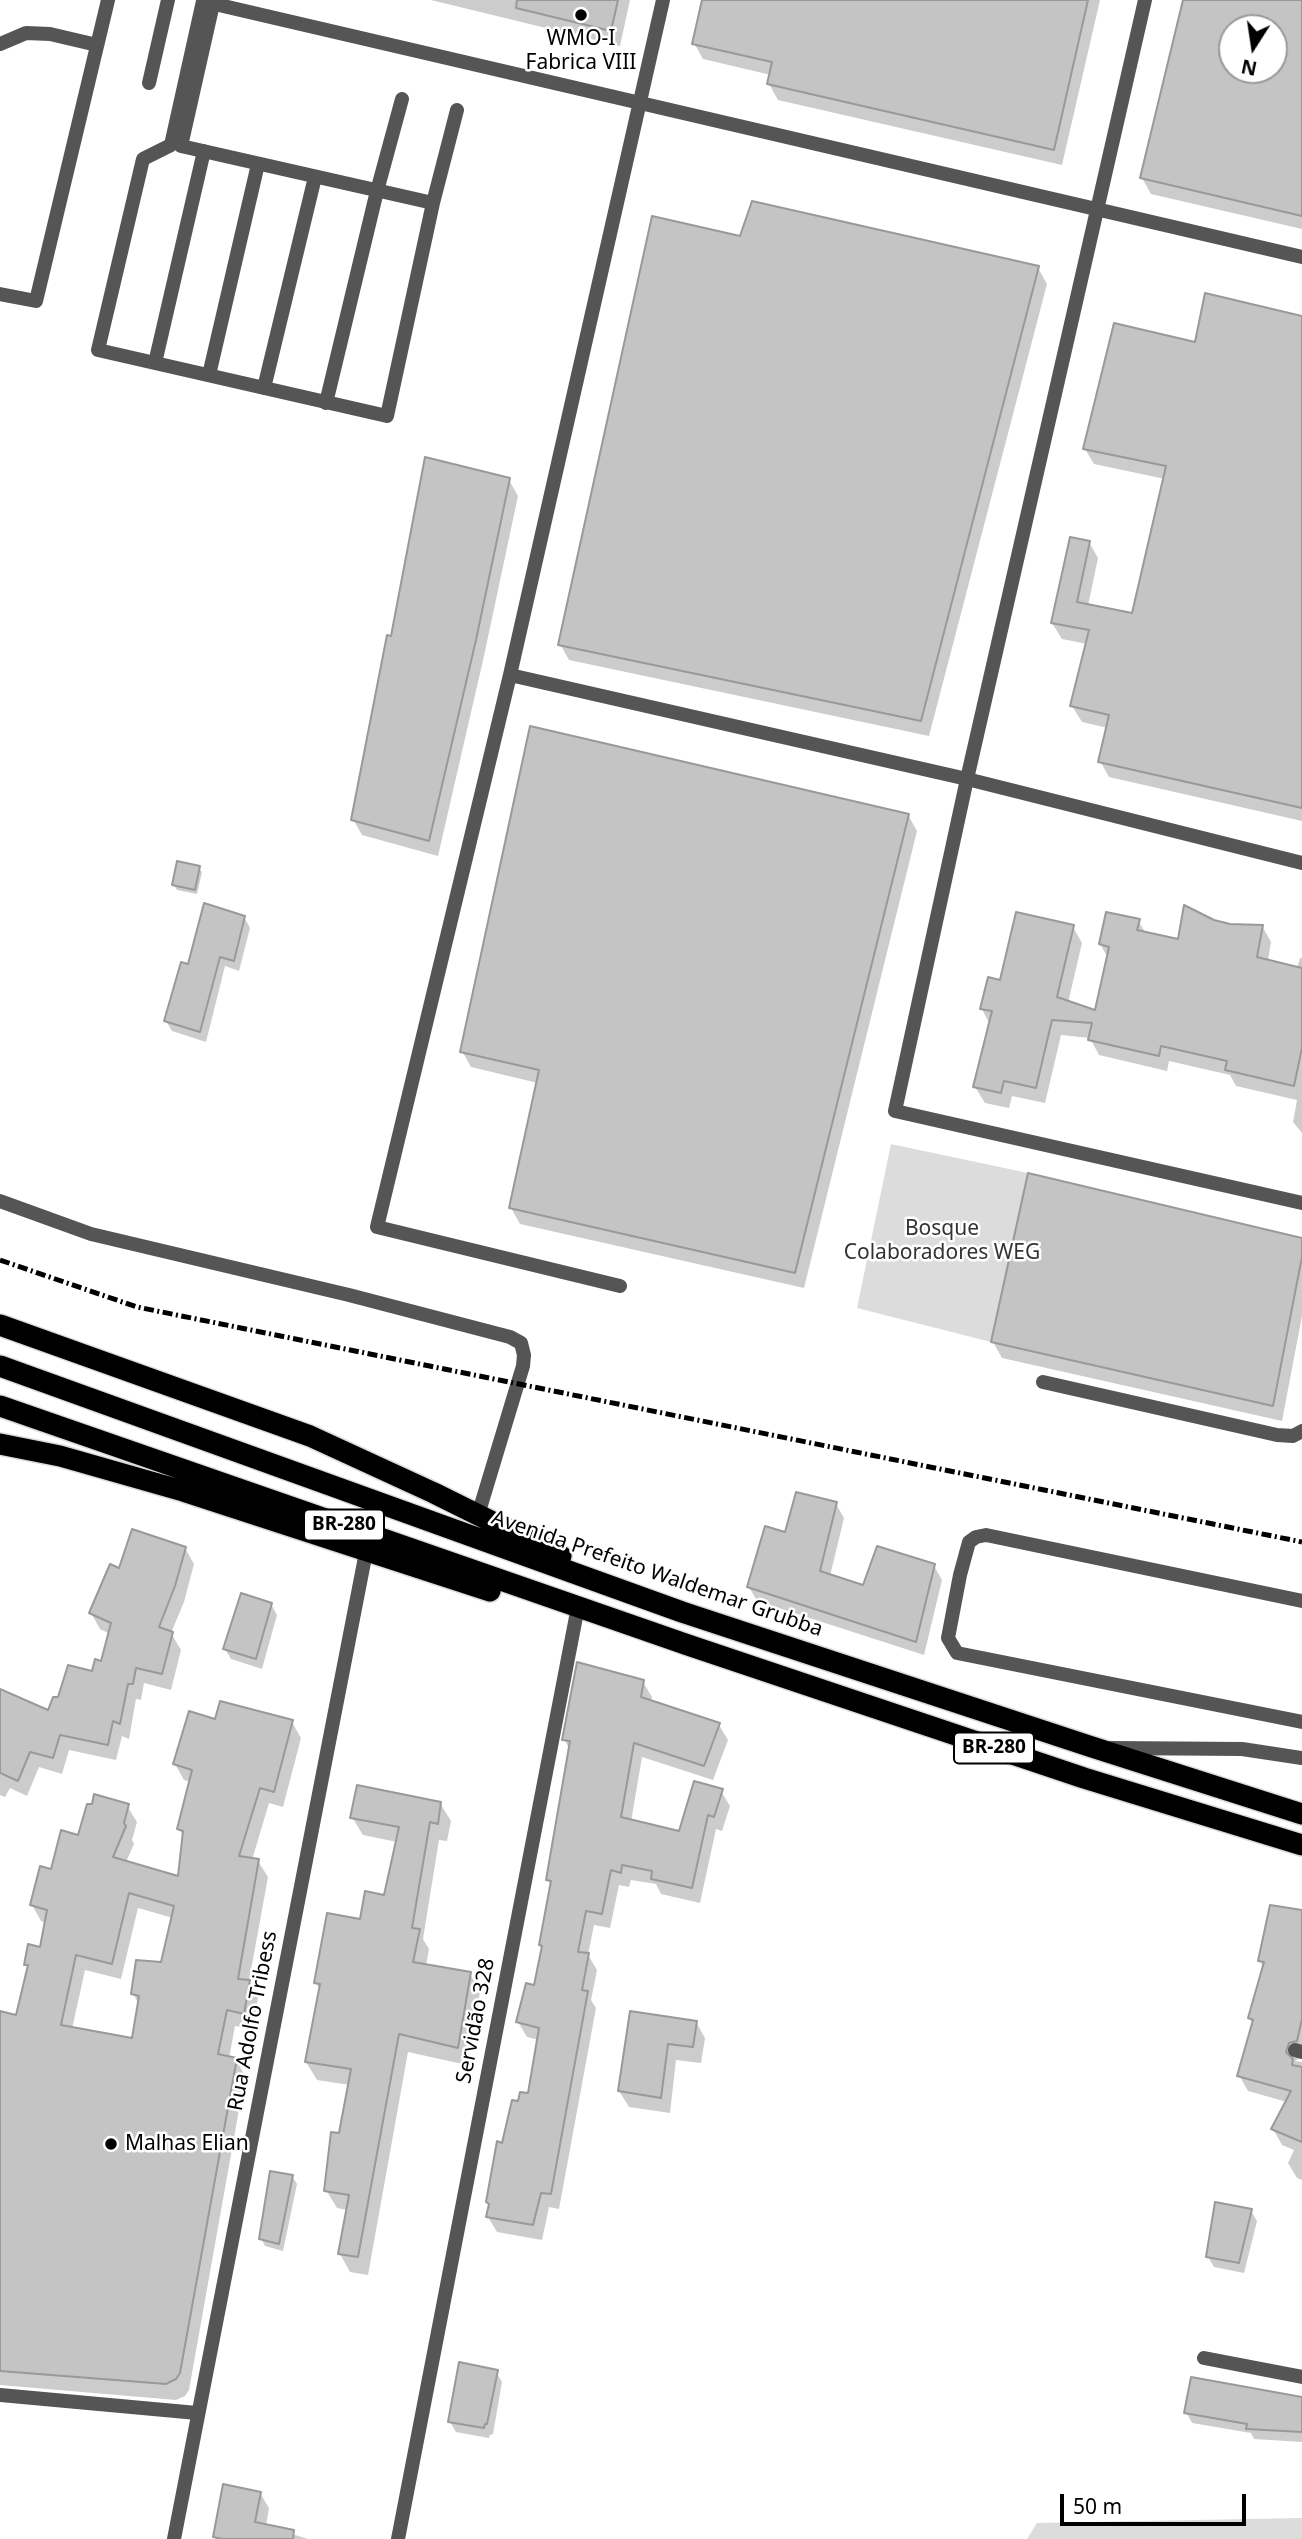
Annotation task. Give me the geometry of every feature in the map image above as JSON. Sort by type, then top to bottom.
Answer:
[{"type":"highway","points":[[0,1325],[310,1436],[561,1556],[618,1589]]},
{"type":"highway","name":"Avenida Prefeito Waldemar Grubba","points":[[0,1366],[618,1589],[1302,1814]]},
{"type":"highway","name":"BR-280","points":[[0,1406],[688,1645],[1084,1778],[1302,1845]]},
{"type":"highway","points":[[0,1444],[60,1456],[183,1491],[366,1552],[576,1617],[688,1645]]},
{"type":"street","points":[[0,294],[36,301],[107,0]]},
{"type":"street","points":[[149,83],[168,0]]},
{"type":"street","points":[[620,1286],[377,1227],[510,675],[663,0]]},
{"type":"street","points":[[1145,0],[967,779],[895,1111],[1302,1203]]},
{"type":"street","points":[[204,2],[1302,257]]},
{"type":"street","points":[[204,2],[181,146],[433,203]]},
{"type":"street","points":[[204,2],[170,145],[143,159],[98,350],[387,416],[433,203],[457,110]]},
{"type":"street","points":[[0,44],[26,33],[50,34],[97,45]]},
{"type":"street","points":[[327,403],[377,191],[402,99]]},
{"type":"street","points":[[155,363],[204,151]]},
{"type":"street","points":[[209,375],[258,164]]},
{"type":"street","points":[[264,388],[315,177]]},
{"type":"street","points":[[510,675],[967,779],[1302,863]]},
{"type":"street","points":[[0,1201],[91,1234],[349,1295],[510,1337],[521,1343],[523,1366],[478,1515]]},
{"type":"street","points":[[1043,1382],[1277,1435],[1293,1436],[1302,1431]]},
{"type":"street","points":[[1302,1601],[986,1535],[969,1542],[948,1638],[957,1653],[1302,1722]]},
{"type":"street","name":"Rua Adolfo Tribess","points":[[174,2539],[366,1552]]},
{"type":"street","name":"Servidão 328","points":[[398,2539],[576,1617]]},
{"type":"street","points":[[1092,1747],[1242,1749],[1302,1758]]},
{"type":"street","points":[[1204,2357],[1302,2377]]},
{"type":"street","points":[[0,2395],[197,2413]]},
{"type":"green space","name":"Bosque Colaboradores WEG","points":[[891,1144],[1028,1173],[991,1342],[857,1308]]},
{"type":"green space","points":[[1302,2518],[1302,2539],[1027,2539],[1037,2523]]},
{"type":"building","name":"WMO-I Fabrica VIII","points":[[517,0],[618,0],[611,31],[516,8]]},
{"type":"building","points":[[702,0],[1088,0],[1054,150],[767,84],[772,62],[692,44]]},
{"type":"building","points":[[1183,0],[1302,0],[1302,216],[1140,178]]},
{"type":"building","points":[[752,201],[1039,266],[921,721],[558,645],[652,216],[740,236]]},
{"type":"building","points":[[1205,293],[1302,316],[1302,808],[1098,762],[1109,715],[1070,706],[1089,630],[1051,623],[1070,537],[1090,541],[1077,602],[1132,613],[1166,466],[1083,449],[1114,323],[1195,342]]},
{"type":"building","points":[[425,457],[510,478],[429,841],[351,820],[387,635],[391,636]]},
{"type":"building","points":[[530,726],[909,814],[795,1273],[509,1208],[539,1070],[460,1052]]},
{"type":"building","points":[[177,861],[200,866],[195,890],[172,885]]},
{"type":"building","points":[[204,903],[245,916],[234,961],[220,957],[200,1032],[164,1021],[181,962],[188,964]]},
{"type":"building","points":[[1184,905],[1214,920],[1230,924],[1263,925],[1257,957],[1302,968],[1302,1048],[1294,1086],[1225,1070],[1227,1061],[1161,1046],[1159,1056],[1088,1040],[1092,1023],[1052,1020],[1036,1088],[1004,1081],[1001,1093],[973,1087],[992,1011],[980,1009],[988,977],[1000,980],[1016,912],[1074,925],[1057,997],[1095,1010],[1109,947],[1099,944],[1106,912],[1140,919],[1137,930],[1178,939]]},
{"type":"building","points":[[1028,1173],[1302,1238],[1302,1257],[1273,1406],[991,1342]]},
{"type":"building","points":[[796,1492],[837,1502],[820,1571],[863,1585],[877,1546],[935,1564],[916,1642],[747,1587],[765,1526],[785,1532]]},
{"type":"building","points":[[132,1529],[186,1547],[159,1627],[173,1632],[162,1674],[136,1668],[133,1684],[128,1684],[120,1724],[113,1721],[108,1745],[60,1735],[53,1758],[30,1752],[18,1781],[0,1773],[0,1689],[48,1710],[53,1697],[58,1697],[68,1665],[92,1671],[95,1659],[101,1661],[111,1623],[89,1613],[110,1564],[119,1568]]},
{"type":"building","points":[[241,1593],[272,1603],[256,1659],[223,1649]]},
{"type":"building","points":[[577,1662],[644,1680],[641,1697],[720,1723],[704,1766],[634,1743],[621,1817],[679,1831],[694,1781],[723,1789],[714,1817],[708,1815],[692,1888],[651,1879],[652,1871],[622,1865],[621,1873],[611,1870],[602,1914],[586,1911],[578,1952],[589,1953],[582,1990],[588,1991],[551,2194],[541,2193],[533,2225],[486,2217],[489,2204],[486,2202],[497,2141],[502,2143],[512,2100],[518,2101],[520,2092],[528,2093],[539,2028],[516,2022],[526,1983],[534,1985],[542,1946],[539,1945],[551,1881],[546,1880],[570,1741],[562,1740]]},
{"type":"building","name":"Malhas Elian","points":[[220,1701],[293,1720],[274,1792],[260,1788],[239,1856],[259,1859],[238,1979],[250,1980],[244,2014],[227,2010],[218,2054],[237,2058],[180,2373],[176,2379],[166,2384],[0,2371],[0,2011],[16,2015],[28,1965],[24,1965],[28,1944],[40,1947],[47,1910],[30,1905],[40,1866],[51,1869],[61,1830],[78,1835],[87,1804],[92,1804],[94,1794],[129,1804],[124,1823],[126,1826],[113,1857],[178,1876],[183,1831],[177,1829],[192,1770],[173,1764],[189,1711],[215,1719]],"holes":[[[129,1893],[174,1906],[161,1962],[136,1960],[131,1994],[139,1996],[132,2038],[61,2025],[76,1955],[112,1964]]]},
{"type":"building","points":[[357,1785],[441,1802],[438,1824],[430,1822],[412,1928],[420,1929],[413,1962],[471,1972],[458,2048],[399,2034],[358,2257],[338,2254],[349,2195],[324,2191],[331,2132],[339,2133],[351,2069],[305,2062],[320,1984],[314,1983],[327,1913],[360,1919],[365,1891],[384,1895],[399,1827],[350,1818]]},
{"type":"building","points":[[1270,1905],[1302,1910],[1302,2019],[1297,2041],[1289,2043],[1286,2052],[1293,2059],[1292,2065],[1302,2067],[1302,2142],[1271,2129],[1291,2091],[1237,2076],[1253,2020],[1248,2018],[1264,1962],[1258,1961]]},
{"type":"building","points":[[630,2011],[697,2021],[693,2047],[668,2044],[661,2098],[618,2091]]},
{"type":"building","points":[[270,2171],[293,2175],[279,2244],[259,2239]]},
{"type":"building","points":[[1215,2202],[1252,2209],[1239,2263],[1206,2257]]},
{"type":"building","points":[[459,2362],[498,2370],[484,2428],[448,2422]]},
{"type":"building","points":[[1191,2377],[1302,2397],[1302,2432],[1246,2429],[1247,2424],[1184,2413]]},
{"type":"building","points":[[223,2484],[261,2492],[255,2522],[294,2530],[293,2539],[213,2537]]},
{"type":"railway","points":[[0,1260],[137,1307],[1302,1542]]},
{"type":"place","name":"WMO-I Fabrica VIII","points":[[581,15]]},
{"type":"place","name":"Malhas Elian","points":[[111,2144]]}]
